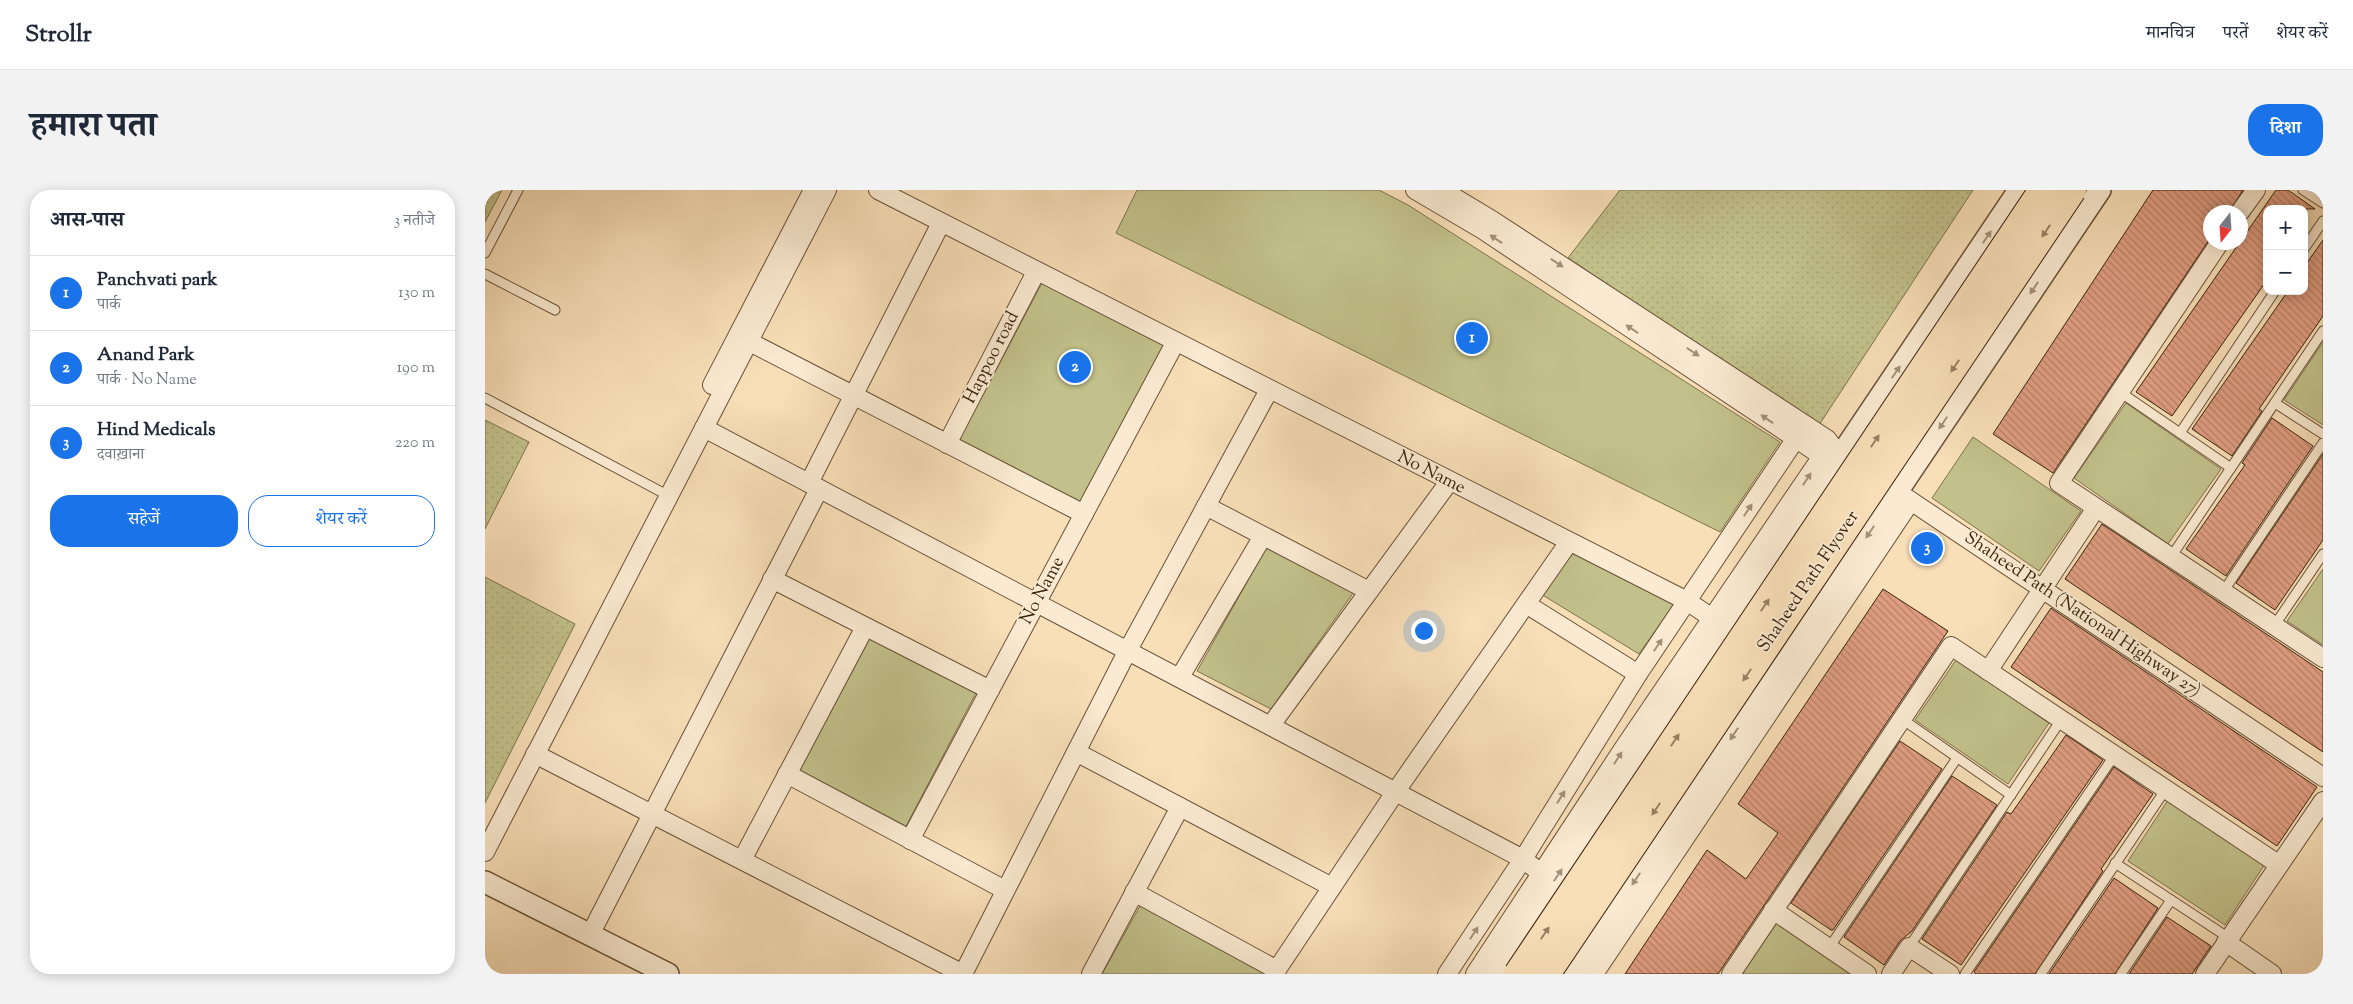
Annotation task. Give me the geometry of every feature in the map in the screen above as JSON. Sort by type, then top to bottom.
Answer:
[{"type":"highway","name":"Shaheed Path Flyover","points":[[1518,974],[2043,190]]},
{"type":"highway","name":"Shaheed Path Flyover","points":[[1546,974],[2073,190]]},
{"type":"street","points":[[485,852],[663,493],[703,428],[813,190]]},
{"type":"street","points":[[485,825],[663,493],[743,339],[827,190]]},
{"type":"street","name":"No Name","points":[[878,190],[1175,343],[1687,601],[1712,618]]},
{"type":"street","points":[[1415,190],[1483,230],[1801,432]]},
{"type":"street","points":[[1442,190],[1492,220],[1801,432]]},
{"type":"street","points":[[1475,974],[1712,618],[1831,456],[2019,190]]},
{"type":"street","points":[[1594,974],[2101,190]]},
{"type":"street","points":[[2245,205],[2255,190]]},
{"type":"street","points":[[590,935],[772,579],[853,396],[941,222]]},
{"type":"street","points":[[2215,250],[2059,483],[2323,658]]},
{"type":"street","name":"Happoo road","points":[[947,444],[1036,272]]},
{"type":"street","points":[[743,339],[1084,514]]},
{"type":"street","name":"No Name","points":[[910,840],[1175,343]]},
{"type":"street","points":[[535,754],[963,974],[1128,650],[1269,390]]},
{"type":"street","points":[[703,428],[1396,791],[1523,859],[1541,873]]},
{"type":"street","points":[[1447,974],[1523,859],[1638,674],[1801,432]]},
{"type":"street","name":"Shaheed Path (National Highway 27)","points":[[1801,432],[1827,439],[1831,456],[1904,496],[2323,777]]},
{"type":"street","points":[[1492,974],[1604,806],[1831,456]]},
{"type":"street","points":[[1271,725],[1449,482]]},
{"type":"street","points":[[1573,974],[1663,839],[1904,496]]},
{"type":"street","points":[[1206,506],[1369,591]]},
{"type":"street","points":[[1988,671],[2096,508]]},
{"type":"street","points":[[1180,677],[1263,536]]},
{"type":"street","points":[[1135,892],[1275,972],[1396,791],[1569,542]]},
{"type":"street","points":[[772,579],[990,690]]},
{"type":"street","points":[[1526,604],[1638,674]]},
{"type":"street","points":[[742,860],[865,626]]},
{"type":"street","points":[[1731,974],[1951,646],[2278,864]]},
{"type":"street","points":[[1076,752],[1332,887]]},
{"type":"street","points":[[787,774],[1005,890]]},
{"type":"street","points":[[2205,974],[2278,864],[2323,801]]},
{"type":"street","points":[[1091,974],[1180,807]]},
{"type":"street","points":[[485,882],[669,974]]},
{"type":"street","points":[[1773,910],[1867,974]]},
{"type":"street","points":[[2227,940],[2272,974]]},
{"type":"street","points":[[1891,974],[1909,947],[1950,974]]},
{"type":"lane","points":[[485,254],[518,190]]},
{"type":"lane","points":[[2303,190],[2323,203]]},
{"type":"lane","points":[[2308,243],[2323,221]]},
{"type":"lane","points":[[485,274],[555,310]]},
{"type":"lane","points":[[2180,433],[2272,295]]},
{"type":"lane","points":[[2171,557],[2323,332]]},
{"type":"lane","points":[[2120,392],[2231,468]]},
{"type":"lane","points":[[485,398],[663,493]]},
{"type":"lane","points":[[2275,402],[2323,434]]},
{"type":"lane","points":[[2223,592],[2323,442]]},
{"type":"lane","points":[[2274,626],[2323,554]]},
{"type":"lane","points":[[1902,719],[2011,795]]},
{"type":"lane","points":[[1909,947],[2061,720]]},
{"type":"lane","points":[[1965,974],[2114,756]]},
{"type":"lane","points":[[1829,948],[1957,758]]},
{"type":"lane","points":[[2041,974],[2165,790]]},
{"type":"lane","points":[[2115,862],[2227,940]]},
{"type":"lane","points":[[2121,974],[2171,900]]},
{"type":"shaded area","points":[[485,190],[502,190],[485,222]]},
{"type":"shaded area","points":[[1137,190],[1379,190],[1408,205],[1780,442],[1720,532],[1116,233]]},
{"type":"shaded area","points":[[1620,190],[1973,190],[1819,425],[1568,258]]},
{"type":"shaded area","points":[[1043,281],[1166,345],[1083,505],[959,440]]},
{"type":"shaded area","points":[[2323,342],[2323,425],[2284,400]]},
{"type":"shaded area","points":[[2126,403],[2221,469],[2168,544],[2074,478]]},
{"type":"shaded area","points":[[485,420],[529,442],[485,529]]},
{"type":"shaded area","points":[[1973,437],[2081,511],[2039,571],[1932,498]]},
{"type":"shaded area","points":[[1268,545],[1354,592],[1271,709],[1197,671]]},
{"type":"shaded area","points":[[1572,553],[1674,604],[1639,654],[1541,594]]},
{"type":"shaded area","points":[[2323,569],[2323,645],[2287,621]]},
{"type":"shaded area","points":[[485,577],[575,624],[485,803]]},
{"type":"shaded area","points":[[870,638],[976,693],[906,826],[800,770]]},
{"type":"shaded area","points":[[1956,660],[2049,723],[2008,784],[1915,720]]},
{"type":"shaded area","points":[[2168,800],[2265,864],[2225,925],[2128,861]]},
{"type":"shaded area","points":[[1140,906],[1263,971],[1261,974],[1102,974]]},
{"type":"shaded area","points":[[1777,922],[1854,974],[1742,974]]},
{"type":"building","points":[[2153,190],[2243,190],[2233,205],[2203,205],[2203,249],[2053,473],[1993,434]]},
{"type":"building","points":[[2276,190],[2288,190],[2315,209],[2308,209],[2308,205],[2266,205]]},
{"type":"building","points":[[2263,209],[2263,286],[2172,416],[2136,392],[2234,250],[2248,250],[2248,230]]},
{"type":"building","points":[[2323,240],[2323,316],[2259,409],[2262,411],[2232,456],[2192,429],[2285,295],[2308,295],[2308,261]]},
{"type":"building","points":[[2272,418],[2313,446],[2226,576],[2186,549],[2245,465],[2242,463]]},
{"type":"building","points":[[2323,454],[2323,540],[2275,610],[2236,583]]},
{"type":"building","points":[[2102,524],[2323,672],[2323,752],[2065,579]]},
{"type":"building","points":[[1883,589],[1948,631],[1718,974],[1625,974],[1707,850],[1746,879],[1778,833],[1738,804]]},
{"type":"building","points":[[2051,608],[2317,787],[2277,846],[2011,667]]},
{"type":"building","points":[[2066,735],[2103,760],[1961,965],[1922,939],[2007,812],[2011,814]]},
{"type":"building","points":[[1900,741],[1942,769],[1833,930],[1831,930],[1791,903]]},
{"type":"building","points":[[2114,767],[2153,794],[2101,869],[2103,871],[2035,974],[1976,974],[1974,972]]},
{"type":"building","points":[[1952,776],[1997,805],[1912,931],[1900,941],[1884,965],[1844,937]]},
{"type":"building","points":[[2114,878],[2158,908],[2115,974],[2049,974]]},
{"type":"building","points":[[2167,917],[2211,946],[2192,974],[2129,974]]},
{"type":"place","name":"Panchvati park","points":[[1472,338]]},
{"type":"place","name":"Anand Park","points":[[1075,367]]},
{"type":"place","name":"Hind Medicals","points":[[1927,548]]}]
